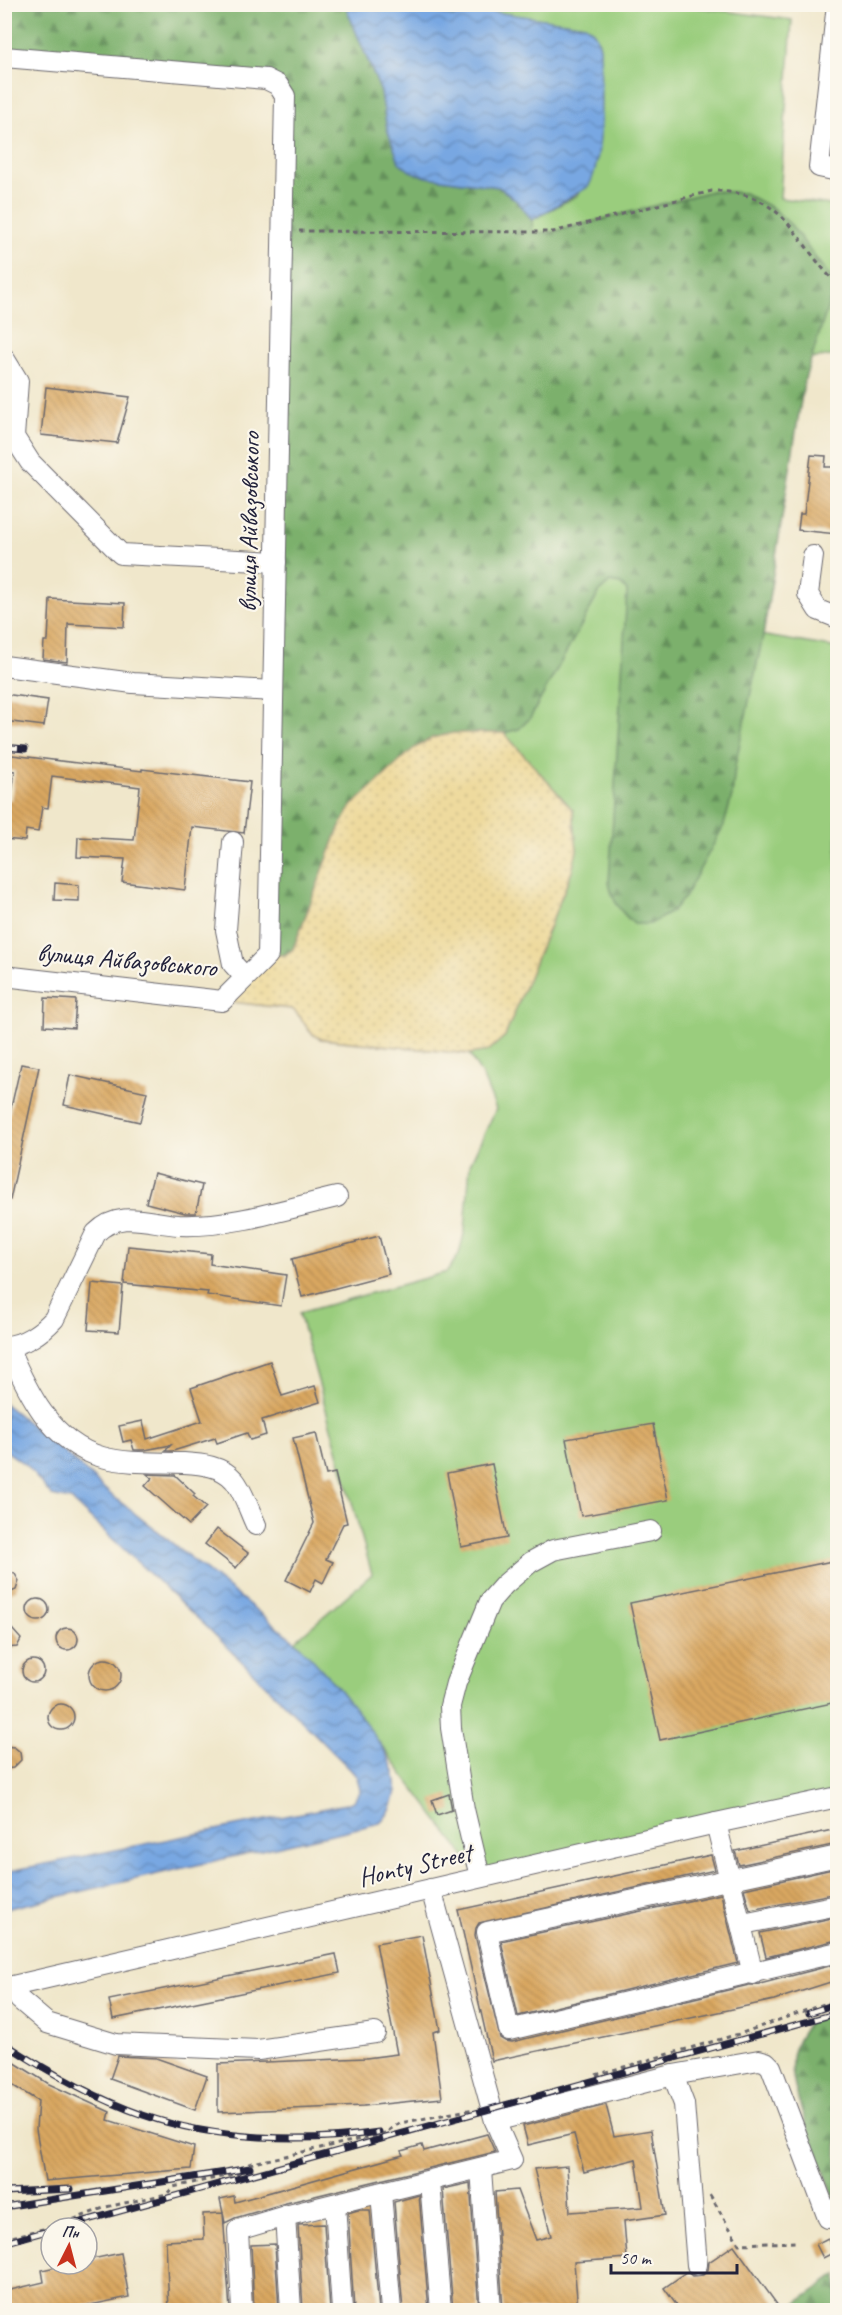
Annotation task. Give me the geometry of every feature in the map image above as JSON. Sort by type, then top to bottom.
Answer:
[{"type":"street","points":[[837,4],[831,119],[819,167],[837,171]]},
{"type":"street","name":"вулиця Айвазовського","points":[[4,57],[266,79],[278,85],[285,96],[268,955],[222,1001],[4,976]]},
{"type":"street","points":[[4,358],[18,381],[14,437],[30,462],[121,554],[276,562]]},
{"type":"street","points":[[813,556],[808,594],[818,610],[837,618]]},
{"type":"street","points":[[4,666],[133,684],[273,691]]},
{"type":"street","points":[[233,842],[226,930],[233,964],[245,977]]},
{"type":"street","points":[[256,1525],[234,1480],[218,1468],[201,1464],[123,1461],[103,1457],[72,1443],[53,1427],[43,1413],[6,1346],[44,1330],[54,1319],[96,1233],[105,1224],[119,1219],[180,1225],[235,1221],[337,1197]]},
{"type":"street","points":[[480,1877],[464,1809],[451,1728],[450,1706],[456,1683],[490,1601],[531,1562],[553,1550],[651,1531]]},
{"type":"street","name":"Honty Street","points":[[8,1987],[837,1797]]},
{"type":"street","points":[[716,1823],[753,1974]]},
{"type":"street","points":[[837,1856],[487,1932],[509,2030],[753,1974],[837,1952]]},
{"type":"street","points":[[242,2310],[238,2230],[285,2216],[512,2160],[493,2113],[431,1889]]},
{"type":"street","points":[[742,1924],[837,1905]]},
{"type":"street","points":[[8,1987],[47,2023],[116,2044],[258,2050],[375,2032]]},
{"type":"street","points":[[493,2113],[673,2074],[759,2060],[766,2062],[771,2067],[828,2218]]},
{"type":"street","points":[[673,2074],[684,2104],[697,2265]]},
{"type":"street","points":[[481,2169],[491,2310]]},
{"type":"street","points":[[430,2182],[441,2310]]},
{"type":"street","points":[[381,2193],[391,2310]]},
{"type":"street","points":[[335,2204],[342,2310]]},
{"type":"street","points":[[285,2216],[291,2310]]},
{"type":"path","points":[[282,231],[553,232],[712,190],[729,191],[744,193],[774,209],[791,225],[837,285]]},
{"type":"path","points":[[592,2076],[739,2034],[837,1999]]},
{"type":"path","points":[[4,2239],[62,2224],[106,2207],[167,2194],[173,2187],[245,2172],[249,2164],[383,2134],[400,2123],[447,2116],[493,2113]]},
{"type":"path","points":[[706,2189],[739,2244],[797,2242]]},
{"type":"green space","points":[[672,4],[792,20],[780,198],[837,206],[837,355],[810,359],[835,283],[774,209],[744,193],[712,191],[553,232],[532,233],[532,220],[578,195],[600,121],[600,47],[597,37],[585,25],[481,10],[453,17],[431,9],[427,5]]},
{"type":"green space","points":[[4,5],[345,5],[381,92],[387,129],[410,171],[427,177],[499,187],[519,203],[532,220],[533,233],[553,232],[712,191],[744,193],[774,209],[791,225],[835,284],[804,382],[763,636],[735,766],[732,796],[724,825],[684,898],[670,913],[650,924],[634,924],[617,905],[609,882],[627,591],[621,584],[610,582],[600,591],[530,718],[519,729],[504,733],[453,733],[352,806],[339,828],[293,949],[285,955],[268,955],[278,85],[5,57]]},
{"type":"green space","points":[[610,582],[621,584],[627,591],[682,622],[837,648],[837,1797],[480,1877],[339,1689],[295,1641],[372,1574],[299,1313],[447,1272],[459,1254],[465,1230],[470,1164],[496,1109],[482,1075],[469,1054],[488,1051],[505,1036],[572,871],[577,850],[573,810],[504,733],[519,728],[530,718],[600,591]]},
{"type":"green space","points":[[838,2013],[837,2204],[801,2110],[792,2058],[796,2043],[810,2020]]},
{"type":"green space","points":[[837,2275],[837,2310],[787,2310]]},
{"type":"sand","points":[[453,733],[504,733],[573,810],[577,850],[572,871],[505,1036],[488,1051],[469,1054],[321,1039],[308,1029],[292,1009],[222,1001],[268,955],[285,955],[293,949],[339,828],[352,806],[413,749],[432,738]]},
{"type":"water","points":[[345,5],[427,5],[431,10],[453,17],[481,10],[588,27],[595,34],[600,47],[601,99],[600,139],[594,174],[588,187],[532,220],[519,203],[499,187],[427,177],[410,171],[399,162],[387,129],[381,92]]},
{"type":"water","points":[[5,1404],[70,1457],[109,1493],[295,1641],[321,1669],[370,1729],[392,1766],[396,1792],[390,1809],[380,1823],[5,1909],[5,1872],[346,1804],[354,1801],[360,1790],[357,1777],[350,1769],[210,1630],[71,1500],[52,1496],[27,1466],[5,1450]]},
{"type":"building","points":[[46,387],[130,397],[117,443],[41,435]]},
{"type":"building","points":[[811,455],[826,456],[825,467],[837,467],[837,534],[798,530],[800,514],[804,514]]},
{"type":"building","points":[[50,599],[125,603],[124,627],[68,624],[67,662],[43,659],[44,641],[48,641]]},
{"type":"building","points":[[4,694],[48,700],[44,726],[4,721]]},
{"type":"building","points":[[4,754],[250,782],[244,833],[192,827],[185,890],[122,882],[125,859],[77,857],[78,837],[134,840],[140,787],[52,776],[48,808],[42,807],[38,832],[26,830],[25,841],[4,839],[4,799],[11,800],[15,771],[4,770]]},
{"type":"building","points":[[55,883],[79,885],[79,901],[54,900]]},
{"type":"building","points":[[45,998],[76,1000],[74,1028],[44,1026]]},
{"type":"building","points":[[21,1064],[39,1067],[10,1200],[4,1199],[4,1138]]},
{"type":"building","points":[[70,1075],[147,1092],[140,1122],[64,1105]]},
{"type":"building","points":[[154,1173],[202,1185],[196,1213],[185,1213],[146,1203]]},
{"type":"building","points":[[379,1236],[389,1274],[302,1297],[292,1259]]},
{"type":"building","points":[[128,1246],[211,1254],[210,1264],[286,1275],[281,1306],[207,1295],[208,1292],[124,1284]]},
{"type":"building","points":[[92,1283],[123,1286],[119,1332],[88,1330]]},
{"type":"building","points":[[270,1361],[282,1396],[315,1386],[320,1402],[262,1420],[266,1435],[250,1440],[247,1433],[217,1443],[215,1438],[173,1451],[165,1451],[171,1445],[134,1450],[131,1440],[123,1442],[119,1426],[143,1421],[147,1439],[202,1421],[191,1388]]},
{"type":"building","points":[[653,1424],[668,1500],[581,1516],[566,1439]]},
{"type":"building","points":[[316,1433],[326,1475],[335,1473],[347,1523],[343,1524],[326,1559],[333,1562],[323,1583],[316,1579],[310,1592],[286,1580],[314,1523],[293,1438]]},
{"type":"building","points":[[492,1464],[507,1538],[461,1547],[447,1473]]},
{"type":"building","points":[[147,1474],[175,1475],[206,1507],[189,1525],[145,1486],[152,1478]]},
{"type":"building","points":[[217,1529],[248,1553],[236,1568],[205,1544]]},
{"type":"building","points":[[837,1560],[837,1702],[660,1740],[630,1603]]},
{"type":"building","points":[[4,1568],[15,1574],[19,1581],[16,1590],[4,1595]]},
{"type":"building","points":[[38,1599],[46,1602],[49,1610],[46,1618],[38,1621],[30,1618],[27,1610],[30,1602]]},
{"type":"building","points":[[4,1620],[21,1639],[17,1647],[4,1648]]},
{"type":"building","points":[[67,1628],[75,1631],[78,1639],[75,1647],[67,1650],[59,1647],[56,1639],[59,1631]]},
{"type":"building","points":[[105,1659],[116,1664],[121,1675],[116,1686],[105,1691],[94,1686],[89,1675],[94,1664]]},
{"type":"building","points":[[33,1660],[41,1663],[44,1671],[41,1679],[33,1682],[25,1679],[22,1671],[25,1663]]},
{"type":"building","points":[[61,1704],[70,1708],[74,1717],[70,1726],[61,1730],[52,1726],[48,1717],[52,1708]]},
{"type":"building","points":[[4,1746],[14,1747],[20,1752],[21,1760],[13,1768],[4,1769]]},
{"type":"building","points":[[449,1794],[452,1810],[437,1815],[432,1800]]},
{"type":"building","points":[[837,1829],[837,1844],[739,1865],[735,1851]]},
{"type":"building","points":[[711,1855],[715,1870],[479,1923],[475,1935],[500,2038],[512,2042],[837,1964],[837,1980],[774,2000],[492,2061],[458,1910]]},
{"type":"building","points":[[837,1868],[837,1893],[750,1910],[744,1889]]},
{"type":"building","points":[[721,1894],[738,1963],[518,2016],[501,1941]]},
{"type":"building","points":[[837,1917],[837,1940],[766,1957],[760,1933]]},
{"type":"building","points":[[422,1935],[440,2030],[433,2032],[442,2098],[364,2106],[218,2112],[218,2064],[366,2058],[397,2054],[376,1943]]},
{"type":"building","points":[[336,1954],[340,1973],[113,2019],[109,2000]]},
{"type":"building","points":[[4,2056],[49,2084],[110,2112],[108,2120],[194,2147],[191,2169],[45,2181],[36,2129],[38,2101],[4,2080]]},
{"type":"building","points":[[118,2056],[156,2058],[207,2076],[195,2110],[110,2079]]},
{"type":"building","points":[[606,2105],[614,2136],[651,2130],[665,2215],[624,2221],[627,2258],[574,2262],[578,2310],[503,2310],[495,2192],[517,2190],[536,2240],[551,2236],[534,2169],[567,2166],[570,2212],[643,2207],[636,2159],[584,2172],[574,2134],[528,2145],[523,2126]]},
{"type":"building","points":[[487,2134],[495,2152],[282,2204],[225,2223],[220,2199],[234,2196],[235,2202],[403,2155],[401,2151],[422,2145],[424,2151]]},
{"type":"building","points":[[470,2183],[479,2310],[453,2310],[443,2189]]},
{"type":"building","points":[[419,2195],[429,2310],[403,2310],[394,2202]]},
{"type":"building","points":[[370,2210],[379,2310],[354,2310],[348,2213]]},
{"type":"building","points":[[223,2213],[230,2310],[169,2310],[166,2241],[204,2239],[203,2214]]},
{"type":"building","points":[[324,2224],[330,2310],[303,2310],[298,2225]]},
{"type":"building","points":[[828,2238],[835,2252],[823,2258],[816,2244]]},
{"type":"building","points":[[275,2244],[279,2310],[254,2310],[251,2245]]},
{"type":"building","points":[[734,2245],[781,2310],[680,2310],[664,2288],[687,2272],[692,2276],[703,2275],[708,2270],[709,2262]]},
{"type":"building","points":[[121,2253],[129,2297],[67,2310],[10,2310],[6,2291],[44,2282],[43,2276],[99,2276],[99,2258]]},
{"type":"railway","points":[[4,747],[25,749]]},
{"type":"railway","points":[[809,2013],[838,2003]]},
{"type":"railway","points":[[99,2217],[838,2013]]},
{"type":"railway","points":[[4,2043],[54,2074],[89,2092],[143,2115],[199,2130],[291,2138],[321,2138],[379,2132]]},
{"type":"railway","points":[[4,2207],[250,2168]]},
{"type":"railway","points":[[4,2192],[71,2189]]},
{"type":"railway","points":[[4,2243],[39,2233]]}]
